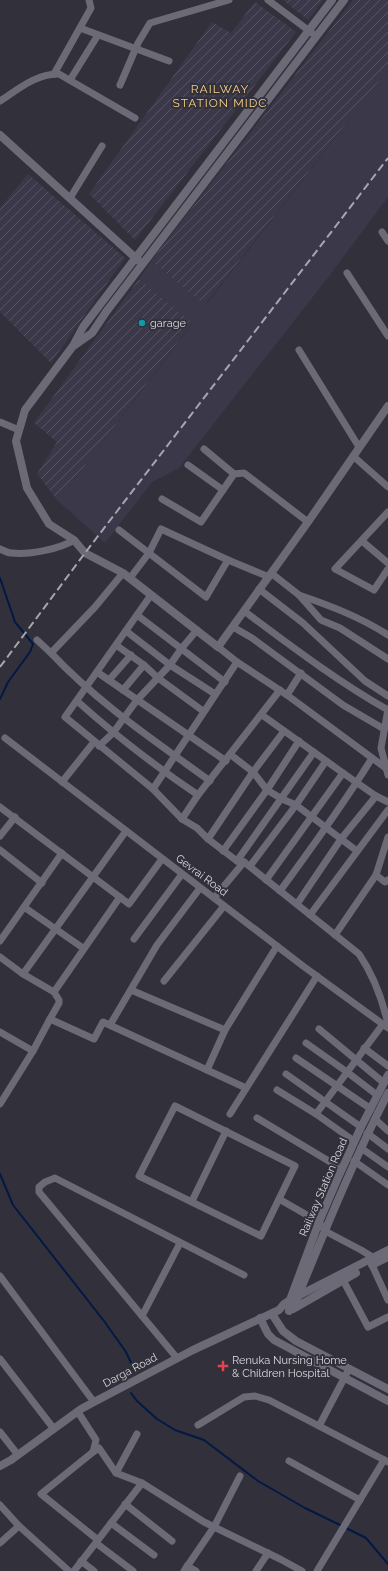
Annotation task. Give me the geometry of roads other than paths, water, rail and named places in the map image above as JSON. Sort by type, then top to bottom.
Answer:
[{"type":"street","points":[[54,74],[91,8],[89,0]]},
{"type":"street","points":[[120,85],[136,48],[150,23],[229,0]]},
{"type":"street","points":[[268,0],[316,36]]},
{"type":"street","points":[[332,0],[84,326],[73,346],[24,410],[16,441],[27,488],[49,524],[74,540],[85,554],[130,578],[237,662],[287,695],[372,758],[388,772]]},
{"type":"street","points":[[73,346],[92,333],[142,264],[344,0]]},
{"type":"street","points":[[80,28],[169,60]]},
{"type":"street","points":[[70,80],[98,35]]},
{"type":"street","points":[[0,101],[28,83],[49,74],[58,74],[135,118]]},
{"type":"street","points":[[0,135],[142,264]]},
{"type":"street","points":[[70,198],[102,146]]},
{"type":"street","points":[[382,232],[388,241]]},
{"type":"street","points":[[347,273],[388,336]]},
{"type":"street","points":[[299,350],[359,447]]},
{"type":"street","points":[[218,647],[308,522],[388,406]]},
{"type":"street","points":[[0,422],[19,430]]},
{"type":"street","points":[[204,450],[234,474],[244,473],[308,522]]},
{"type":"street","points":[[353,456],[388,487]]},
{"type":"street","points":[[188,465],[223,490]]},
{"type":"street","points":[[162,499],[201,522],[234,474]]},
{"type":"street","points":[[388,512],[336,570],[374,590],[388,569]]},
{"type":"street","points":[[130,578],[149,553],[161,529],[228,560],[270,575],[299,595],[321,620],[340,628],[388,659]]},
{"type":"street","points":[[119,530],[206,597],[228,560]]},
{"type":"street","points":[[0,549],[11,553],[34,552],[66,545],[74,540]]},
{"type":"street","points":[[362,541],[388,563]]},
{"type":"street","points":[[51,654],[123,573]]},
{"type":"street","points":[[259,589],[303,623],[365,681],[388,696]]},
{"type":"street","points":[[151,595],[65,718],[153,789],[182,819],[197,828],[223,851],[244,863],[359,954],[370,971],[384,1006],[386,1026],[364,1048],[316,1114]]},
{"type":"street","points":[[299,595],[337,608],[369,623],[388,635]]},
{"type":"street","points":[[244,611],[317,664],[365,697],[388,710],[381,748],[388,772]]},
{"type":"street","points":[[137,615],[225,682]]},
{"type":"street","points":[[233,627],[252,638],[343,705],[384,729]]},
{"type":"street","points":[[62,782],[96,744],[113,733],[137,700],[170,666],[181,649],[197,630]]},
{"type":"street","points":[[126,631],[170,666],[215,694]]},
{"type":"street","points":[[37,640],[70,674],[124,719],[210,780]]},
{"type":"street","points":[[116,645],[203,711]]},
{"type":"street","points":[[109,680],[131,655]]},
{"type":"street","points":[[153,789],[203,711],[225,682],[237,662]]},
{"type":"street","points":[[123,690],[144,665]]},
{"type":"street","points":[[97,672],[189,735],[253,772],[267,790],[296,805],[356,852]]},
{"type":"street","points":[[287,695],[301,673]]},
{"type":"street","points":[[182,819],[198,795],[280,690]]},
{"type":"street","points":[[77,701],[113,733],[164,772],[198,795]]},
{"type":"street","points":[[262,714],[357,783],[388,802]]},
{"type":"street","points":[[208,839],[253,772],[284,731]]},
{"type":"street","name":"Gevrai Road","points":[[4,738],[200,888],[386,1026]]},
{"type":"street","points":[[223,851],[267,790],[299,742]]},
{"type":"street","points":[[244,863],[282,799],[314,752]]},
{"type":"street","points":[[280,891],[326,828],[372,758]]},
{"type":"street","points":[[214,898],[296,805],[326,761]]},
{"type":"street","points":[[266,880],[343,773]]},
{"type":"street","points":[[297,904],[341,840],[376,796]]},
{"type":"street","points":[[0,806],[129,904],[162,859]]},
{"type":"street","points":[[310,915],[388,810]]},
{"type":"street","points":[[0,836],[14,817]]},
{"type":"street","points":[[23,974],[126,831]]},
{"type":"street","points":[[335,935],[376,875],[386,855],[388,837]]},
{"type":"street","points":[[0,850],[42,883]]},
{"type":"street","points":[[0,941],[62,853]]},
{"type":"street","points":[[134,939],[182,874]]},
{"type":"street","points":[[376,875],[385,882],[388,880]]},
{"type":"street","points":[[110,1025],[157,945],[200,888]]},
{"type":"street","points":[[54,992],[83,948],[120,897]]},
{"type":"street","points":[[164,981],[224,906]]},
{"type":"street","points":[[24,907],[83,948]]},
{"type":"street","points":[[207,1070],[225,1030],[277,946]]},
{"type":"street","points":[[0,957],[23,974],[54,992],[59,1000],[59,1003],[33,1051],[0,1104]]},
{"type":"street","points":[[230,1114],[317,976]]},
{"type":"street","points":[[131,990],[225,1030]]},
{"type":"street","points":[[50,1019],[94,1040],[103,1022],[246,1088]]},
{"type":"street","points":[[319,1029],[356,1060],[386,1079]]},
{"type":"street","points":[[0,1032],[33,1051]]},
{"type":"street","points":[[306,1043],[377,1095]]},
{"type":"street","points":[[364,1048],[388,1066]]},
{"type":"street","points":[[296,1058],[371,1109]]},
{"type":"street","points":[[286,1074],[361,1127]]},
{"type":"street","name":"Railway Station Road","points":[[292,1309],[290,1300],[319,1222],[361,1127],[386,1079]]},
{"type":"street","points":[[277,1090],[316,1114],[354,1142]]},
{"type":"street","name":"Railway Station Road","points":[[292,1309],[354,1162],[375,1119],[386,1105],[388,1094]]},
{"type":"street","points":[[175,1106],[226,1131],[295,1166],[261,1236],[139,1176],[175,1106]]},
{"type":"street","points":[[257,1118],[342,1169]]},
{"type":"street","points":[[375,1119],[388,1131]]},
{"type":"street","points":[[192,1201],[226,1131]]},
{"type":"street","points":[[368,1133],[388,1149]]},
{"type":"street","points":[[361,1148],[388,1168]]},
{"type":"street","points":[[354,1162],[388,1185]]},
{"type":"street","points":[[177,1358],[39,1192],[39,1187],[45,1182],[55,1178],[180,1243],[244,1274]]},
{"type":"street","points":[[279,1199],[319,1222],[325,1231],[361,1250],[373,1262],[388,1300]]},
{"type":"street","points":[[142,1316],[180,1243]]},
{"type":"street","name":"Darga Road","points":[[0,1466],[18,1455],[78,1412],[110,1393],[177,1358],[260,1318],[276,1312],[292,1309],[373,1262],[388,1250]]},
{"type":"street","name":"Darga Road","points":[[276,1312],[284,1304],[298,1296],[373,1262],[388,1257]]},
{"type":"street","points":[[0,1276],[94,1402]]},
{"type":"street","points":[[343,1280],[368,1327],[387,1318]]},
{"type":"street","points":[[276,1312],[283,1331],[296,1341],[349,1369],[387,1386],[378,1395]]},
{"type":"street","points":[[260,1318],[268,1334],[274,1340],[388,1401]]},
{"type":"street","points":[[0,1359],[54,1429]]},
{"type":"street","points":[[319,1426],[349,1369]]},
{"type":"street","points":[[198,1425],[244,1398],[255,1396],[269,1400],[386,1461],[360,1500],[317,1571]]},
{"type":"street","points":[[78,1412],[96,1440],[93,1452]]},
{"type":"street","points":[[0,1432],[18,1455]]},
{"type":"street","points":[[116,1473],[137,1434]]},
{"type":"street","points":[[132,1571],[41,1494],[99,1448],[116,1473],[142,1483],[214,1527],[302,1571]]},
{"type":"street","points":[[289,1461],[360,1500]]},
{"type":"street","points":[[196,1571],[185,1568],[214,1527],[240,1476]]},
{"type":"street","points":[[74,1571],[142,1483]]},
{"type":"street","points":[[125,1504],[172,1541]]},
{"type":"street","points":[[0,1505],[19,1526],[69,1571]]},
{"type":"street","points":[[111,1522],[154,1555]]},
{"type":"street","points":[[0,1543],[19,1526]]},
{"type":"street","points":[[256,1571],[268,1553]]},
{"type":"street","points":[[82,1561],[94,1571]]},
{"type":"waterway","points":[[0,578],[15,622],[33,644],[30,652],[8,682],[0,699]]},
{"type":"waterway","points":[[0,1174],[13,1205],[104,1321],[126,1352],[133,1367]]},
{"type":"waterway","points":[[131,1393],[137,1401],[157,1419],[175,1430],[204,1440],[258,1481],[305,1508],[342,1526]]},
{"type":"waterway","points":[[346,1528],[366,1538],[388,1564]]},
{"type":"railway","points":[[0,667],[85,553],[388,158]]},
{"type":"place","name":"garage","points":[[142,323]]},
{"type":"place","name":"Renuka Nursing Home & Children Hospital","points":[[223,1366]]},
{"type":"district","name":"RAILWAY STATION MIDC","points":[[220,96]]}]
